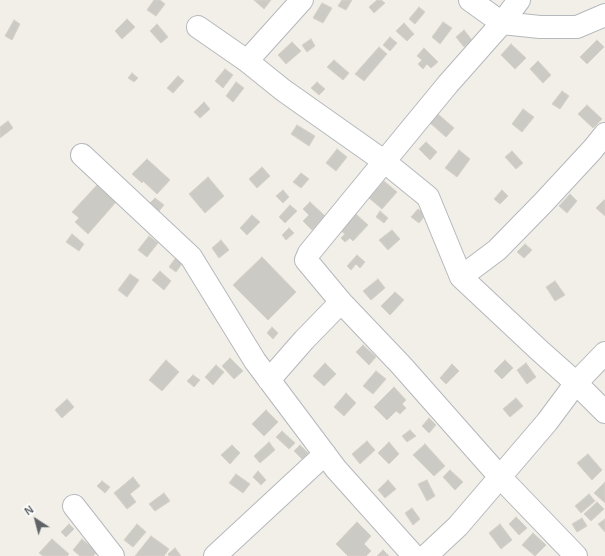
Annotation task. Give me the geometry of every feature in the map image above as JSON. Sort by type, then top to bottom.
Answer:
[{"type":"street","points":[[247,61],[302,0]]},
{"type":"street","points":[[470,0],[502,23],[540,27],[577,28],[605,15]]},
{"type":"street","points":[[519,0],[502,23],[448,84],[309,253],[306,260],[341,302],[401,366],[500,477],[576,556]]},
{"type":"street","points":[[198,27],[247,61],[283,90],[385,162],[428,197],[461,277],[576,383],[605,412]]},
{"type":"street","points":[[461,277],[497,250],[578,166],[605,134]]},
{"type":"street","points":[[82,155],[191,257],[255,361],[269,380],[341,475],[414,556]]},
{"type":"street","points":[[269,380],[304,340],[341,302]]},
{"type":"street","points":[[426,556],[458,526],[547,422],[576,383],[605,353]]},
{"type":"street","points":[[215,556],[325,454]]},
{"type":"street","points":[[74,506],[113,556]]},
{"type":"building","points":[[154,0],[160,0],[165,4],[156,16],[147,10]]},
{"type":"building","points":[[254,0],[271,0],[264,9]]},
{"type":"building","points":[[342,0],[352,0],[346,10],[338,6]]},
{"type":"building","points":[[377,0],[381,0],[385,3],[374,13],[369,7]]},
{"type":"building","points":[[322,3],[332,8],[323,23],[313,18]]},
{"type":"building","points":[[419,7],[425,12],[415,24],[409,19]]},
{"type":"building","points":[[127,19],[135,27],[122,39],[115,31]]},
{"type":"building","points":[[14,20],[20,24],[12,40],[5,36]]},
{"type":"building","points":[[443,22],[452,28],[440,44],[432,37]]},
{"type":"building","points":[[404,23],[414,34],[407,41],[396,31]]},
{"type":"building","points":[[157,24],[168,37],[161,43],[150,31]]},
{"type":"building","points":[[464,30],[472,40],[464,47],[456,37]]},
{"type":"building","points":[[390,37],[397,43],[390,51],[383,45]]},
{"type":"building","points":[[311,39],[315,46],[307,52],[302,45]]},
{"type":"building","points":[[597,40],[604,47],[587,64],[580,57]]},
{"type":"building","points":[[292,42],[301,51],[286,64],[278,55]]},
{"type":"building","points":[[511,44],[526,58],[515,69],[501,55]]},
{"type":"building","points":[[379,47],[387,54],[364,81],[355,74]]},
{"type":"building","points":[[424,48],[438,62],[431,68],[427,64],[423,69],[418,64],[422,60],[417,56]]},
{"type":"building","points":[[334,60],[349,73],[343,80],[327,67]]},
{"type":"building","points":[[538,61],[551,75],[543,83],[530,69]]},
{"type":"building","points":[[225,69],[233,75],[223,88],[215,81]]},
{"type":"building","points":[[132,73],[138,78],[134,82],[128,78]]},
{"type":"building","points":[[178,76],[184,81],[173,93],[167,88]]},
{"type":"building","points":[[236,82],[244,88],[233,102],[226,96]]},
{"type":"building","points":[[317,82],[325,89],[319,95],[311,88]]},
{"type":"building","points":[[562,91],[569,96],[560,109],[552,104]]},
{"type":"building","points":[[204,102],[210,109],[200,118],[194,112]]},
{"type":"building","points":[[587,105],[602,119],[593,128],[578,114]]},
{"type":"building","points":[[523,109],[534,117],[522,132],[512,124]]},
{"type":"building","points":[[438,114],[454,128],[446,137],[430,123]]},
{"type":"building","points":[[8,121],[13,128],[0,138],[0,127]]},
{"type":"building","points":[[297,125],[315,136],[309,146],[291,134]]},
{"type":"building","points":[[426,142],[437,152],[430,160],[419,149]]},
{"type":"building","points":[[337,149],[347,157],[336,171],[326,163]]},
{"type":"building","points":[[459,150],[470,159],[457,177],[445,168]]},
{"type":"building","points":[[512,151],[523,163],[516,169],[505,157]]},
{"type":"building","points":[[147,159],[170,180],[157,194],[143,181],[142,183],[132,174]]},
{"type":"building","points":[[262,167],[270,176],[257,188],[249,179]]},
{"type":"building","points":[[301,173],[309,179],[301,188],[293,182]]},
{"type":"building","points":[[208,177],[224,196],[205,213],[189,194]]},
{"type":"building","points":[[384,181],[397,192],[382,209],[369,198]]},
{"type":"building","points":[[97,185],[116,202],[88,234],[75,222],[79,218],[72,212]]},
{"type":"building","points":[[283,190],[289,197],[283,203],[276,196]]},
{"type":"building","points":[[502,190],[508,196],[500,204],[494,199]]},
{"type":"building","points":[[570,194],[577,201],[567,213],[559,206]]},
{"type":"building","points":[[155,198],[164,205],[159,211],[150,203]]},
{"type":"building","points":[[604,200],[605,201],[605,216],[596,208]]},
{"type":"building","points":[[310,202],[325,216],[312,230],[303,221],[309,215],[303,209]]},
{"type":"building","points":[[290,205],[297,211],[285,223],[279,217]]},
{"type":"building","points":[[424,207],[429,211],[419,223],[411,217],[418,209],[421,211]]},
{"type":"building","points":[[380,211],[388,218],[384,223],[376,217]]},
{"type":"building","points":[[356,214],[368,225],[353,241],[350,238],[345,242],[341,238],[345,234],[341,231]]},
{"type":"building","points":[[252,215],[260,222],[247,235],[240,228]]},
{"type":"building","points":[[289,228],[294,233],[286,240],[282,235]]},
{"type":"building","points":[[392,230],[400,239],[388,250],[379,240]]},
{"type":"building","points":[[72,234],[84,244],[79,251],[66,242]]},
{"type":"building","points":[[149,236],[158,243],[147,257],[138,250]]},
{"type":"building","points":[[221,240],[229,250],[219,258],[212,248]]},
{"type":"building","points":[[525,244],[532,250],[524,258],[517,252]]},
{"type":"building","points":[[357,255],[365,262],[360,268],[356,264],[351,270],[347,266]]},
{"type":"building","points":[[177,256],[184,261],[176,272],[169,267]]},
{"type":"building","points":[[262,257],[296,292],[268,320],[233,285]]},
{"type":"building","points":[[160,271],[171,281],[164,290],[152,280]]},
{"type":"building","points":[[130,274],[139,280],[127,297],[118,290]]},
{"type":"building","points":[[378,279],[385,288],[371,300],[363,291]]},
{"type":"building","points":[[555,281],[565,295],[555,301],[546,287]]},
{"type":"building","points":[[395,292],[404,300],[390,315],[381,306]]},
{"type":"building","points":[[272,327],[278,333],[273,339],[267,333]]},
{"type":"building","points":[[363,345],[376,357],[369,365],[356,352]]},
{"type":"building","points":[[230,358],[243,371],[234,379],[222,366]]},
{"type":"building","points":[[166,360],[179,372],[162,391],[149,380]]},
{"type":"building","points":[[505,360],[513,368],[502,379],[494,371]]},
{"type":"building","points":[[325,363],[336,374],[324,386],[313,376]]},
{"type":"building","points":[[526,363],[536,377],[527,384],[517,370]]},
{"type":"building","points":[[452,364],[459,371],[446,384],[440,378]]},
{"type":"building","points":[[216,365],[224,372],[213,385],[205,377]]},
{"type":"building","points":[[376,371],[386,379],[373,394],[363,386]]},
{"type":"building","points":[[193,375],[200,380],[194,387],[187,381]]},
{"type":"building","points":[[394,387],[406,400],[402,404],[406,408],[400,414],[396,411],[387,420],[374,407]]},
{"type":"building","points":[[346,393],[356,403],[344,416],[334,407]]},
{"type":"building","points":[[516,398],[523,406],[510,417],[503,409]]},
{"type":"building","points":[[67,399],[74,407],[62,418],[55,410]]},
{"type":"building","points":[[266,410],[278,422],[264,436],[252,424]]},
{"type":"building","points":[[429,418],[436,425],[429,433],[422,426]]},
{"type":"building","points":[[410,430],[416,436],[407,442],[402,436]]},
{"type":"building","points":[[282,431],[295,443],[289,449],[276,437]]},
{"type":"building","points":[[367,441],[375,450],[360,464],[352,454]]},
{"type":"building","points":[[269,442],[275,450],[260,463],[254,456]]},
{"type":"building","points":[[389,442],[399,454],[389,464],[378,453]]},
{"type":"building","points":[[425,444],[445,466],[434,476],[413,455]]},
{"type":"building","points":[[232,445],[240,453],[230,464],[221,455]]},
{"type":"building","points":[[300,445],[308,453],[302,459],[294,451]]},
{"type":"building","points":[[588,454],[602,470],[592,480],[577,463]]},
{"type":"building","points":[[450,470],[463,482],[455,490],[443,477]]},
{"type":"building","points":[[258,471],[266,480],[261,485],[253,477]]},
{"type":"building","points":[[236,474],[250,484],[243,493],[229,483]]},
{"type":"building","points":[[133,477],[140,486],[130,494],[136,502],[127,509],[114,493]]},
{"type":"building","points":[[388,480],[396,489],[385,498],[378,490]]},
{"type":"building","points":[[427,480],[435,496],[427,501],[418,484]]},
{"type":"building","points":[[102,481],[110,487],[105,493],[97,486]]},
{"type":"building","points":[[605,482],[605,503],[594,493]]},
{"type":"building","points":[[164,493],[170,501],[155,511],[149,504]]},
{"type":"building","points":[[589,494],[595,501],[581,513],[575,506]]},
{"type":"building","points":[[597,502],[604,509],[591,521],[584,514]]},
{"type":"building","points":[[412,508],[420,519],[413,525],[405,513]]},
{"type":"building","points":[[516,517],[527,528],[519,535],[509,524]]},
{"type":"building","points":[[582,518],[587,526],[577,532],[572,524]]},
{"type":"building","points":[[605,519],[605,532],[598,524]]},
{"type":"building","points":[[357,522],[371,536],[364,544],[371,551],[366,556],[348,556],[336,544]]},
{"type":"building","points":[[69,524],[74,529],[66,537],[61,532]]},
{"type":"building","points":[[137,524],[146,532],[133,547],[124,540]]},
{"type":"building","points":[[500,524],[512,540],[501,549],[489,533]]},
{"type":"building","points":[[533,533],[546,545],[535,556],[522,545]]},
{"type":"building","points":[[151,536],[169,549],[164,556],[135,556]]},
{"type":"building","points":[[52,539],[69,554],[67,556],[43,556],[39,553]]},
{"type":"building","points":[[82,539],[97,552],[93,556],[80,556],[73,550]]},
{"type":"building","points":[[175,548],[181,556],[169,556],[168,554]]},
{"type":"building","points":[[383,550],[389,556],[377,556]]}]
